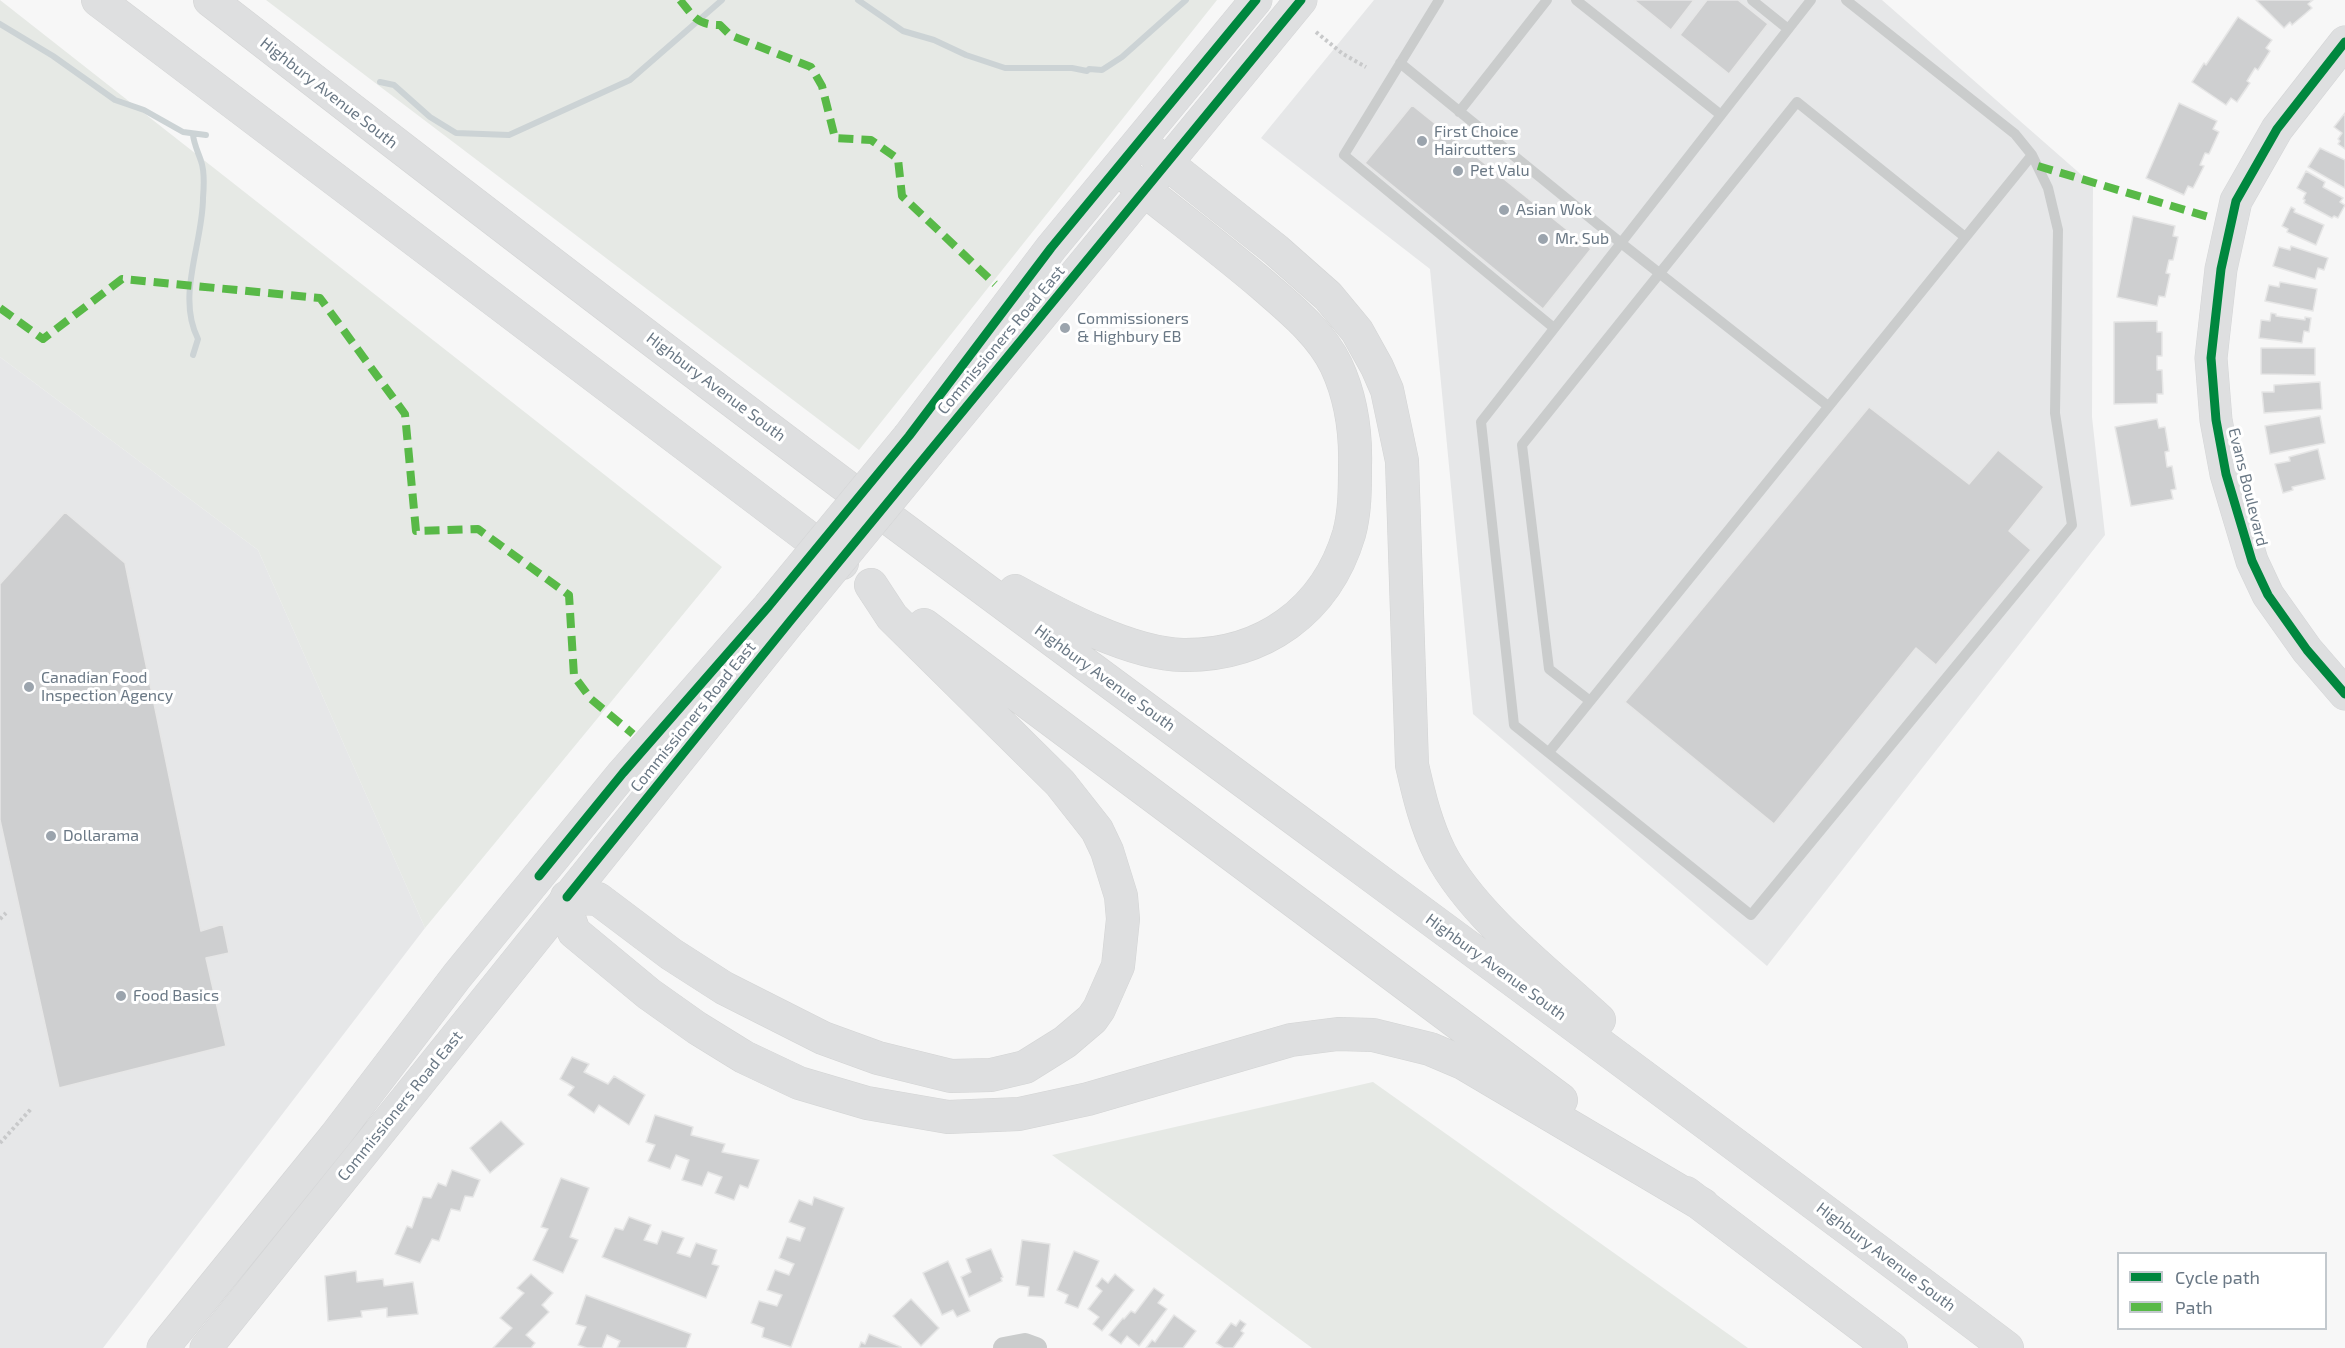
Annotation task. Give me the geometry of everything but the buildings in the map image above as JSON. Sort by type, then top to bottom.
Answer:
[{"type":"highway","points":[[98,0],[871,585],[1703,1205],[1891,1348]]},
{"type":"highway","name":"Highbury Avenue South","points":[[210,0],[412,157],[907,532],[1724,1135],[2007,1348]]},
{"type":"highway","points":[[1140,142],[1290,262],[1328,296],[1368,348],[1387,390],[1402,461],[1412,765],[1422,811],[1441,854],[1467,893],[1499,928],[1724,1135]]},
{"type":"highway","points":[[907,532],[1039,604],[1092,630],[1148,650],[1182,655],[1232,651],[1256,642],[1280,630],[1301,614],[1322,590],[1349,534],[1354,507],[1356,448],[1350,400],[1335,363],[1322,342],[1292,310],[1118,169]]},
{"type":"highway","points":[[871,585],[892,617],[1060,783],[1096,830],[1107,851],[1121,896],[1124,919],[1118,966],[1104,999],[1092,1019],[1065,1042],[1025,1067],[991,1076],[951,1076],[878,1058],[823,1038],[724,988],[671,954],[598,899],[567,897],[569,918],[574,932],[649,994],[697,1028],[744,1057],[799,1083],[867,1103],[948,1117],[1019,1113],[1088,1099],[1291,1040],[1338,1034],[1373,1035],[1430,1049],[1463,1063],[1703,1205]]},
{"type":"main road","name":"Commissioners Road East","points":[[919,444],[1051,248],[1256,0]]},
{"type":"main road","name":"Commissioners Road East","points":[[206,1348],[567,897],[780,613],[919,444],[1144,190],[1301,0]]},
{"type":"main road","name":"Evans Boulevard","points":[[2345,42],[2277,129],[2236,201],[2221,269],[2211,358],[2216,420],[2226,474],[2252,561],[2268,595],[2307,651],[2345,694]]},
{"type":"main road","name":"Commissioners Road East","points":[[163,1348],[335,1136],[457,976],[623,773],[780,613]]},
{"type":"main road","points":[[539,876],[567,897]]},
{"type":"street","points":[[1004,1348],[1025,1344],[1036,1348]]},
{"type":"lane","points":[[1439,0],[1344,155],[1554,328]]},
{"type":"lane","points":[[1459,111],[1547,0]]},
{"type":"lane","points":[[1576,0],[1721,115]]},
{"type":"lane","points":[[1752,0],[1788,29]]},
{"type":"lane","points":[[1811,0],[1481,422],[1514,725],[1750,915],[2073,525],[2055,413],[2058,230],[2048,188],[2032,155],[2015,134],[1846,0]]},
{"type":"lane","points":[[1400,63],[1659,274],[1828,406]]},
{"type":"lane","points":[[1590,701],[1550,669],[1522,445],[1797,102],[1965,237]]},
{"type":"lane","points":[[1548,753],[2032,155]]},
{"type":"path","points":[[1316,32],[1338,50],[1366,67]]},
{"type":"path","points":[[0,919],[6,913]]},
{"type":"path","points":[[0,1143],[31,1109]]},
{"type":"shaded area","points":[[0,0],[722,567],[425,928],[258,550],[0,357]]},
{"type":"shaded area","points":[[266,0],[1217,0],[859,450]]},
{"type":"shaded area","points":[[1374,0],[1882,0],[2093,185],[2092,417],[2105,535],[1767,966],[1473,714],[1430,269],[1261,138]]},
{"type":"shaded area","points":[[0,357],[258,550],[425,928],[103,1348],[0,1348]]},
{"type":"shaded area","points":[[1373,1082],[1748,1348],[1312,1348],[1052,1155]]},
{"type":"waterway","points":[[380,82],[394,85],[430,117],[456,133],[509,135],[630,80],[722,0]]},
{"type":"waterway","points":[[858,0],[903,31],[934,40],[966,55],[1005,68],[1072,68],[1087,71],[1089,69],[1102,70],[1122,57],[1186,0]]},
{"type":"waterway","points":[[0,24],[53,56],[115,100],[144,110],[183,132],[206,135]]},
{"type":"waterway","points":[[193,135],[204,179],[202,215],[190,287],[192,322],[198,339],[193,355]]},
{"type":"marked path","points":[[680,0],[701,22],[720,25],[730,35],[811,67],[822,86],[835,138],[871,140],[898,159],[902,196],[995,284]]},
{"type":"marked path","points":[[2038,166],[2212,218]]},
{"type":"marked path","points":[[0,308],[43,339],[122,279],[320,298],[405,414],[416,531],[478,529],[569,595],[574,676],[591,699],[633,734]]},
{"type":"cycle path","points":[[539,876],[623,773],[769,606],[909,436],[1051,248],[1256,0]]},
{"type":"cycle path","points":[[567,897],[791,620],[1301,0]]},
{"type":"cycle path","points":[[2345,42],[2277,129],[2236,201],[2221,269],[2211,358],[2216,420],[2226,474],[2252,561],[2268,595],[2307,650],[2345,694]]},
{"type":"place","name":"First Choice Haircutters","points":[[1422,141]]},
{"type":"place","name":"Pet Valu","points":[[1458,171]]},
{"type":"place","name":"Asian Wok","points":[[1504,210]]},
{"type":"place","name":"Mr. Sub","points":[[1543,239]]},
{"type":"place","name":"Commissioners & Highbury EB","points":[[1065,328]]},
{"type":"place","name":"Canadian Food Inspection Agency","points":[[29,687]]},
{"type":"place","name":"Dollarama","points":[[51,836]]},
{"type":"place","name":"Food Basics","points":[[121,996]]}]
